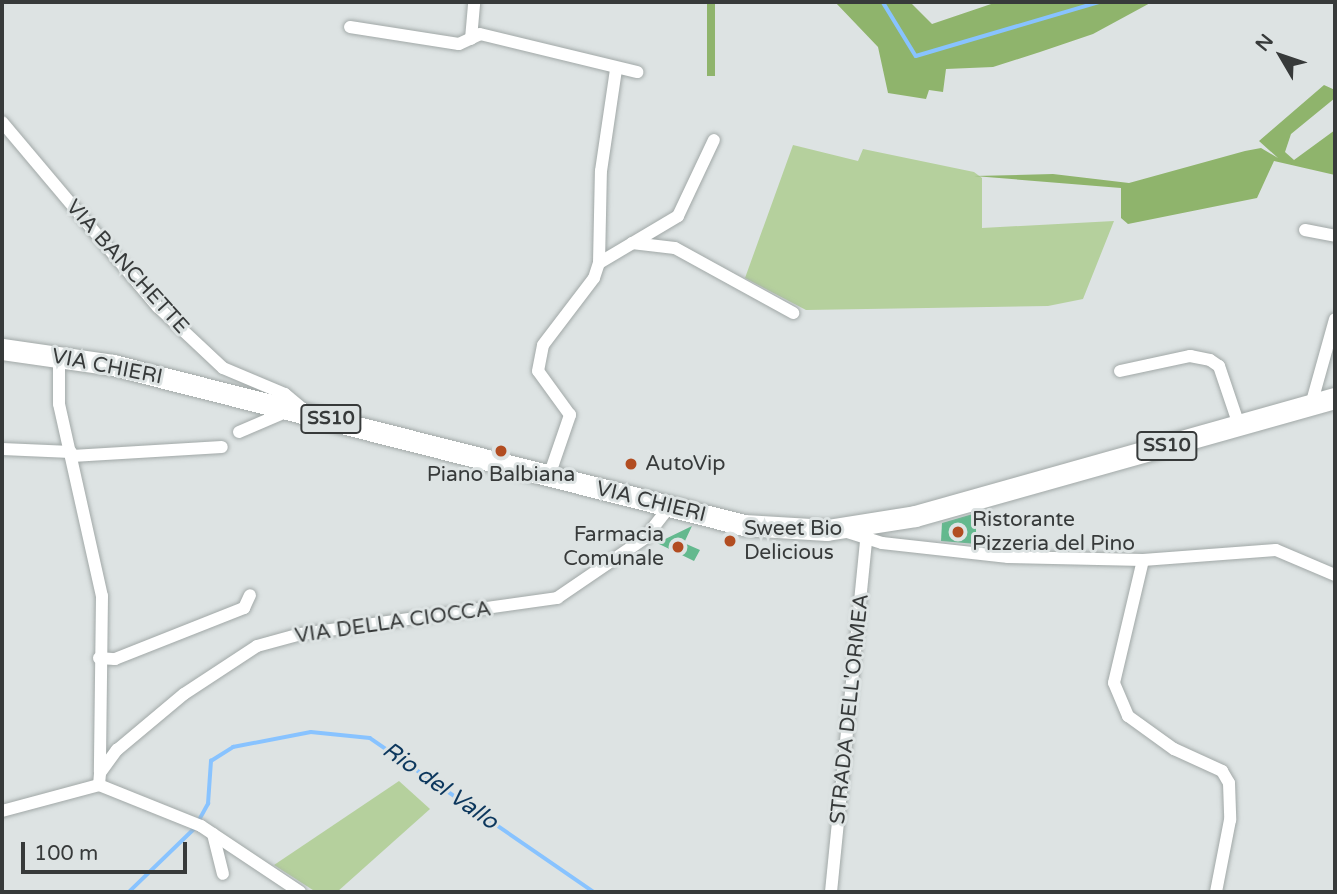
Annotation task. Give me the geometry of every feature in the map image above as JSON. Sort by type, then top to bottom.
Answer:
[{"type":"main road","name":"VIA CHIERI","points":[[2,349],[59,355],[300,410],[744,525],[838,529],[867,533],[1335,398]]},
{"type":"street","points":[[471,39],[474,2]]},
{"type":"street","points":[[350,27],[459,44],[480,34],[617,70],[637,72]]},
{"type":"street","points":[[549,476],[570,415],[538,371],[543,345],[594,278],[598,263],[601,171],[617,70]]},
{"type":"street","name":"VIA BANCHETTE","points":[[2,122],[158,307],[223,368],[285,394],[300,410]]},
{"type":"street","points":[[598,263],[678,216],[714,140]]},
{"type":"street","points":[[1305,230],[1335,236]]},
{"type":"street","points":[[631,243],[675,248],[793,313]]},
{"type":"street","points":[[1311,405],[1335,319]]},
{"type":"street","points":[[59,355],[59,404],[102,596],[99,658],[100,779]]},
{"type":"street","points":[[1120,371],[1190,356],[1210,360],[1219,366],[1238,425]]},
{"type":"street","points":[[239,432],[300,410]]},
{"type":"street","points":[[2,449],[72,454],[222,447]]},
{"type":"street","name":"VIA DELLA CIOCCA","points":[[100,779],[184,694],[257,646],[301,634],[557,598],[653,532],[669,507]]},
{"type":"street","points":[[867,533],[1008,557],[1143,560],[1276,550],[1335,575]]},
{"type":"street","name":"STRADA DELL'ORMEA","points":[[831,892],[867,533]]},
{"type":"street","points":[[1143,560],[1114,683],[1128,716],[1174,749],[1222,771],[1229,783],[1230,820],[1216,892]]},
{"type":"street","points":[[99,658],[115,659],[244,608],[250,595]]},
{"type":"street","points":[[2,811],[100,779],[213,834],[300,892]]},
{"type":"street","points":[[213,834],[223,874]]},
{"type":"green space","points":[[707,2],[715,2],[715,76],[707,76]]},
{"type":"green space","points":[[835,2],[910,2],[932,24],[997,2],[1152,2],[1093,34],[1040,52],[993,67],[946,69],[943,92],[929,90],[926,99],[888,93],[878,47]]},
{"type":"green space","points":[[1324,85],[1335,90],[1335,98],[1291,134],[1285,152],[1294,160],[1335,130],[1335,175],[1274,161],[1257,198],[1128,224],[1121,218],[1121,188],[974,176],[1053,174],[1129,183],[1261,148],[1278,158],[1259,141]]},
{"type":"green space","points":[[793,145],[858,161],[863,149],[974,172],[982,178],[982,228],[1114,221],[1083,299],[1048,306],[806,310],[745,278]]},
{"type":"green space","points":[[399,781],[430,809],[337,892],[316,892],[274,865]]},
{"type":"building","name":"Ristorante Pizzeria del Pino","points":[[976,513],[976,544],[941,541],[942,523]]},
{"type":"building","name":"Farmacia Comunale","points":[[692,526],[684,543],[700,550],[694,561],[657,543]]},
{"type":"waterway","points":[[883,2],[916,56],[1100,2]]},
{"type":"waterway","name":"Rio del Vallo","points":[[198,822],[208,804],[211,761],[233,747],[311,732],[370,738],[594,892]]},
{"type":"waterway","name":"Rio del Vallo","points":[[129,892],[194,829]]},
{"type":"place","name":"Piano Balbiana","points":[[501,451]]},
{"type":"place","name":"AutoVip","points":[[631,464]]},
{"type":"place","name":"Ristorante Pizzeria del Pino","points":[[958,532]]},
{"type":"place","name":"Sweet Bio Delicious","points":[[730,541]]},
{"type":"place","name":"Farmacia Comunale","points":[[678,547]]}]
